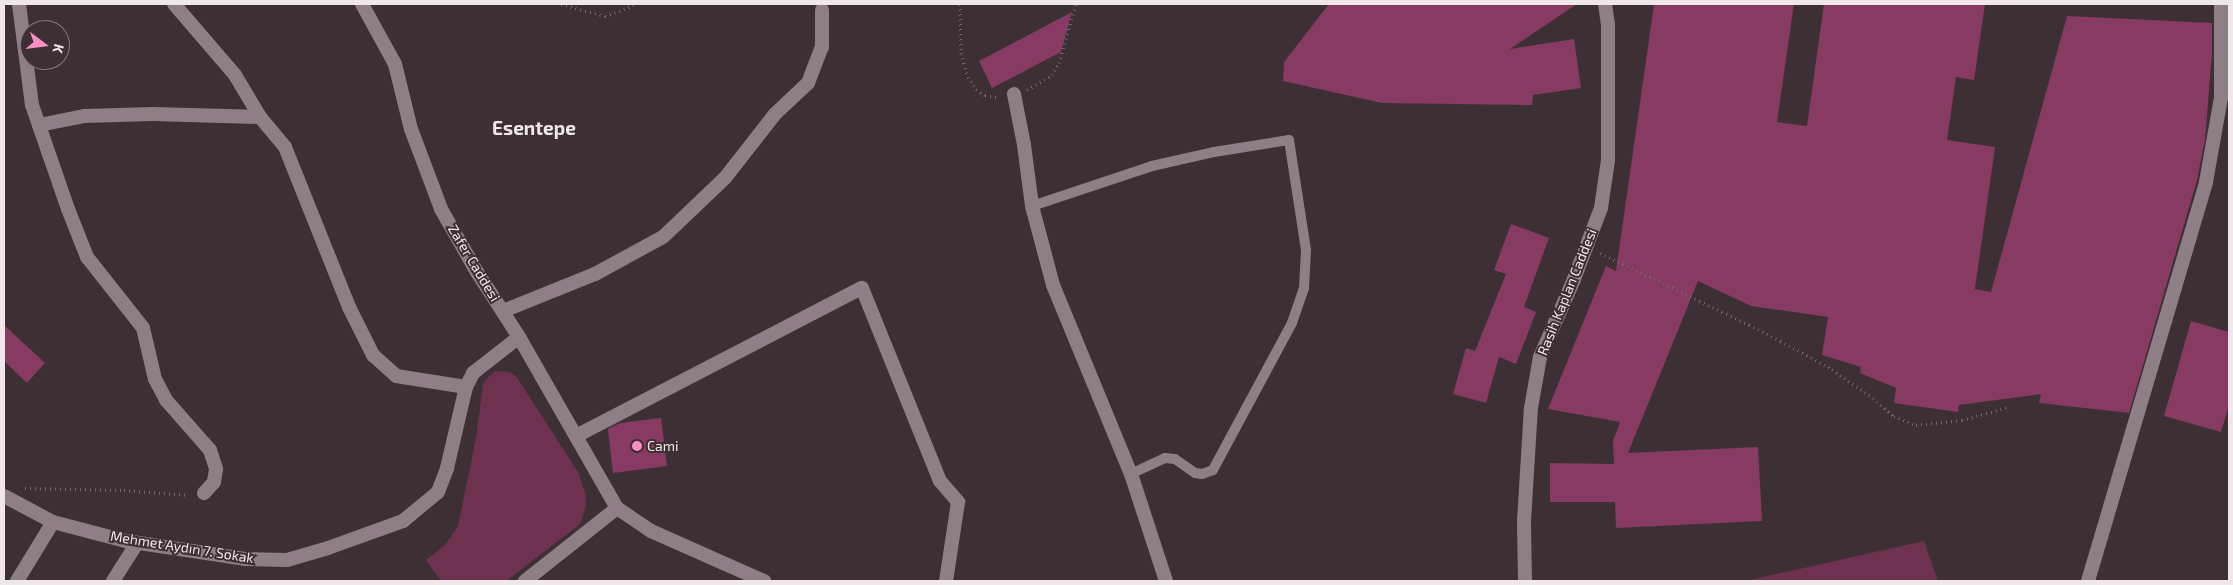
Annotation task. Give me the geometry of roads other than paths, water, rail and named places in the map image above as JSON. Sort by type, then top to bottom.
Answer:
[{"type":"street","points":[[19,4],[32,105],[87,256],[144,328],[155,379],[166,400],[210,450],[216,469],[214,482],[204,493]]},
{"type":"street","points":[[174,4],[235,75],[260,117],[285,147],[349,307],[372,355],[396,376],[466,387]]},
{"type":"street","name":"Zafer Caddesi","points":[[362,4],[395,64],[411,129],[441,209],[520,337],[617,508]]},
{"type":"street","name":"Rasih Kaplan Caddesi","points":[[1525,581],[1524,521],[1531,408],[1540,358],[1574,279],[1600,208],[1608,160],[1608,25],[1604,4]]},
{"type":"street","points":[[2088,581],[2206,182],[2221,98],[2221,4]]},
{"type":"street","points":[[503,311],[595,274],[663,237],[670,231],[725,178],[775,114],[808,83],[822,47],[822,10]]},
{"type":"street","points":[[1014,94],[1024,145],[1032,206],[1053,285],[1130,474],[1166,581]]},
{"type":"street","points":[[39,125],[85,116],[153,114],[260,117]]},
{"type":"street","points":[[576,436],[862,288],[940,481],[958,502],[946,581]]},
{"type":"street","name":"Mehmet Aydın 7. Sokak","points":[[4,496],[53,522],[136,543],[246,559],[287,560],[403,521],[438,492],[447,468],[466,387],[473,373],[520,337]]},
{"type":"street","points":[[525,581],[617,508],[651,531],[764,581]]},
{"type":"street","points":[[17,581],[53,522]]},
{"type":"street","points":[[114,581],[136,543]]},
{"type":"lane","points":[[1032,206],[1168,162],[1289,140],[1306,250],[1304,288],[1292,323],[1214,470],[1202,474],[1195,473],[1175,459],[1165,458],[1130,474]]},
{"type":"place","name":"Cami","points":[[637,446]]},
{"type":"district","name":"Esentepe","points":[[534,128]]}]
